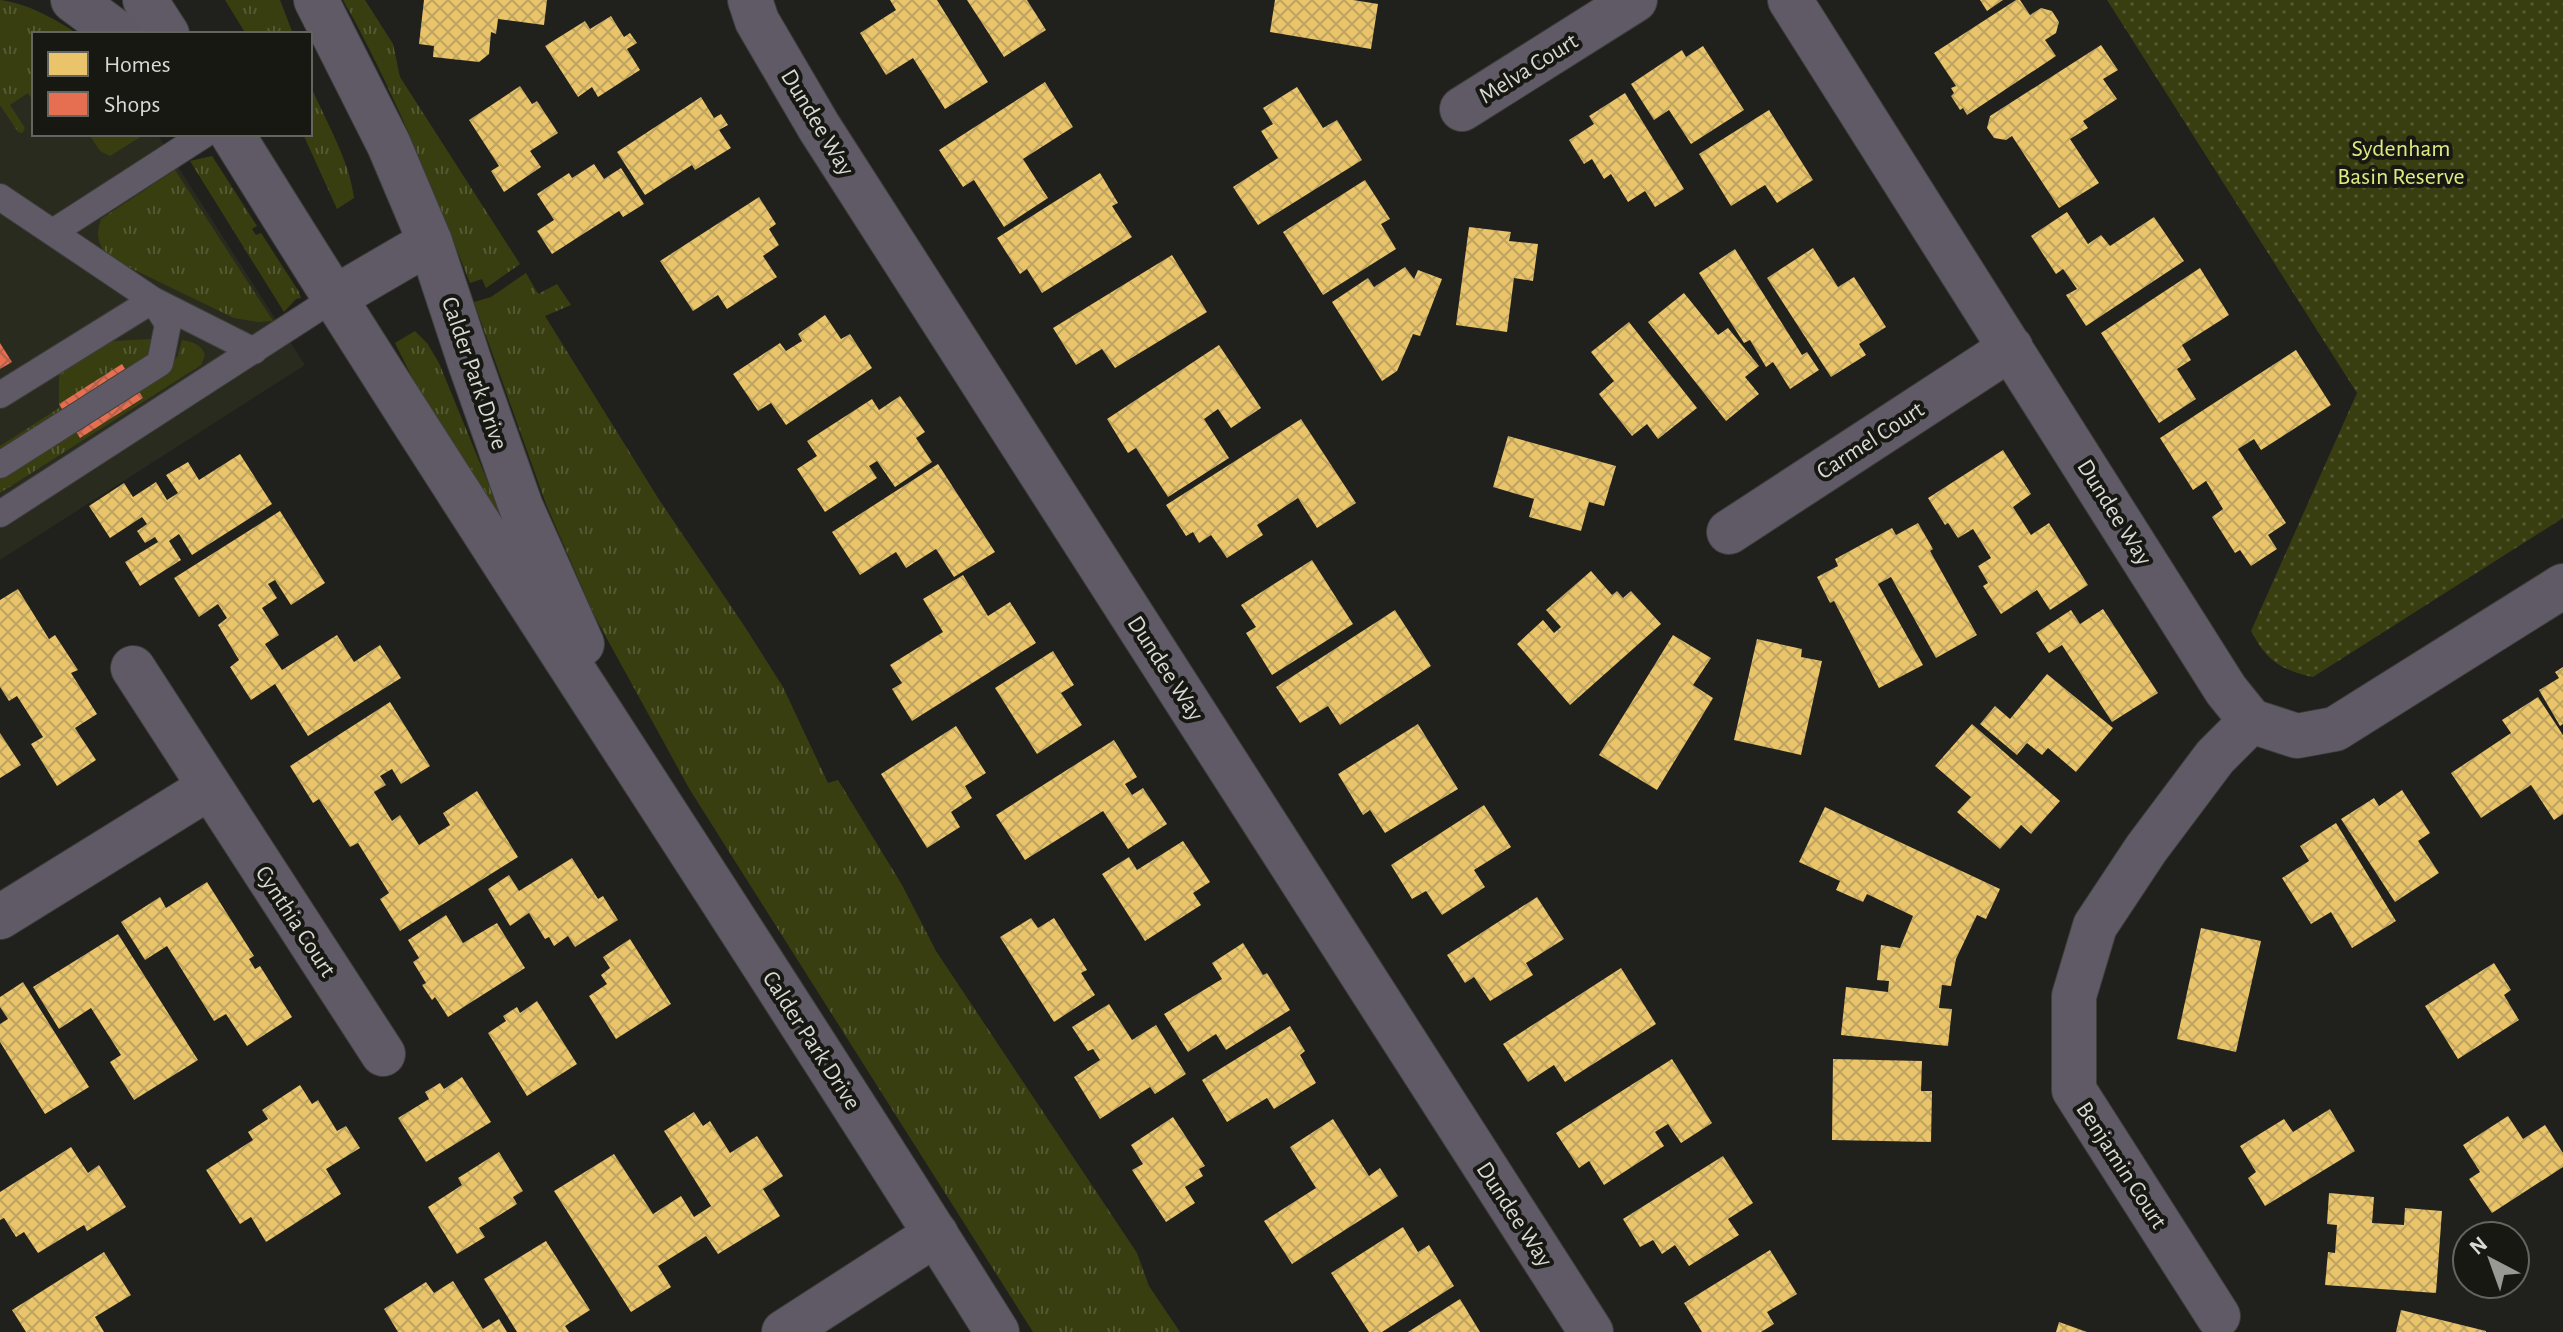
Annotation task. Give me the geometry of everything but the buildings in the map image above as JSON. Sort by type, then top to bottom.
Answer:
[{"type":"highway","points":[[73,0],[116,32]]},
{"type":"street","points":[[145,0],[166,32]]},
{"type":"street","name":"Calder Park Drive","points":[[316,0],[389,145],[430,242],[521,507],[555,579],[626,749]]},
{"type":"street","name":"Dundee Way","points":[[750,0],[757,21],[819,127],[1591,1332]]},
{"type":"street","name":"Melva Court","points":[[1462,109],[1635,0]]},
{"type":"street","name":"Dundee Way","points":[[1790,0],[2226,690],[2251,721]]},
{"type":"street","name":"Calder Park Drive","points":[[233,136],[997,1332]]},
{"type":"street","points":[[334,298],[430,242]]},
{"type":"street","name":"Carmel Court","points":[[1729,532],[2011,348]]},
{"type":"street","points":[[2251,721],[2297,736],[2335,729],[2563,586]]},
{"type":"street","name":"Cynthia Court","points":[[133,668],[383,1054]]},
{"type":"street","name":"Benjamin Court","points":[[2218,1316],[2074,1090],[2074,996],[2095,926],[2146,849],[2215,757],[2251,721]]},
{"type":"street","points":[[0,917],[210,787]]},
{"type":"street","points":[[784,1332],[936,1234]]},
{"type":"lane","points":[[53,232],[202,136]]},
{"type":"lane","points":[[0,197],[153,300],[254,351]]},
{"type":"lane","points":[[0,514],[334,298]]},
{"type":"lane","points":[[0,395],[153,300]]},
{"type":"lane","points":[[0,465],[160,363],[168,324],[153,300]]},
{"type":"shaded area","points":[[0,38],[32,39],[32,136],[158,136],[305,365],[0,560]]},
{"type":"green space","points":[[0,0],[30,8],[75,32],[32,32],[32,99],[28,93],[10,105],[25,128],[22,133],[18,132],[0,105]]},
{"type":"green space","points":[[225,0],[280,0],[292,32],[245,32]]},
{"type":"green space","points":[[343,0],[365,0],[393,44],[400,77],[520,264],[486,288],[482,279],[470,283],[396,104]]},
{"type":"green space","name":"Sydenham Basin Reserve","points":[[2107,0],[2563,0],[2563,518],[2313,677],[2276,663],[2251,631],[2357,393]]},
{"type":"green space","points":[[312,88],[342,154],[351,183],[354,198],[337,209],[304,136],[312,136]]},
{"type":"green space","points":[[90,136],[142,136],[110,156],[100,151]]},
{"type":"green space","points":[[212,156],[257,226],[252,229],[256,235],[261,233],[299,292],[301,298],[296,299],[284,312],[190,161]]},
{"type":"green space","points":[[175,170],[273,321],[234,318],[112,259],[104,250],[98,236],[101,219]]},
{"type":"green space","points":[[526,273],[538,294],[557,284],[571,305],[545,316],[658,498],[783,687],[828,783],[838,780],[902,885],[936,951],[1137,1253],[1149,1286],[1180,1332],[1033,1332],[690,790],[594,615],[546,504],[474,302],[491,297]]},
{"type":"green space","points":[[415,331],[439,363],[520,557],[429,411],[395,343]]},
{"type":"green space","points":[[152,339],[152,356],[0,452],[0,446],[59,408],[59,363],[94,342]]},
{"type":"green space","points":[[182,340],[201,348],[205,355],[201,365],[0,493],[0,478],[166,371],[178,356]]}]
